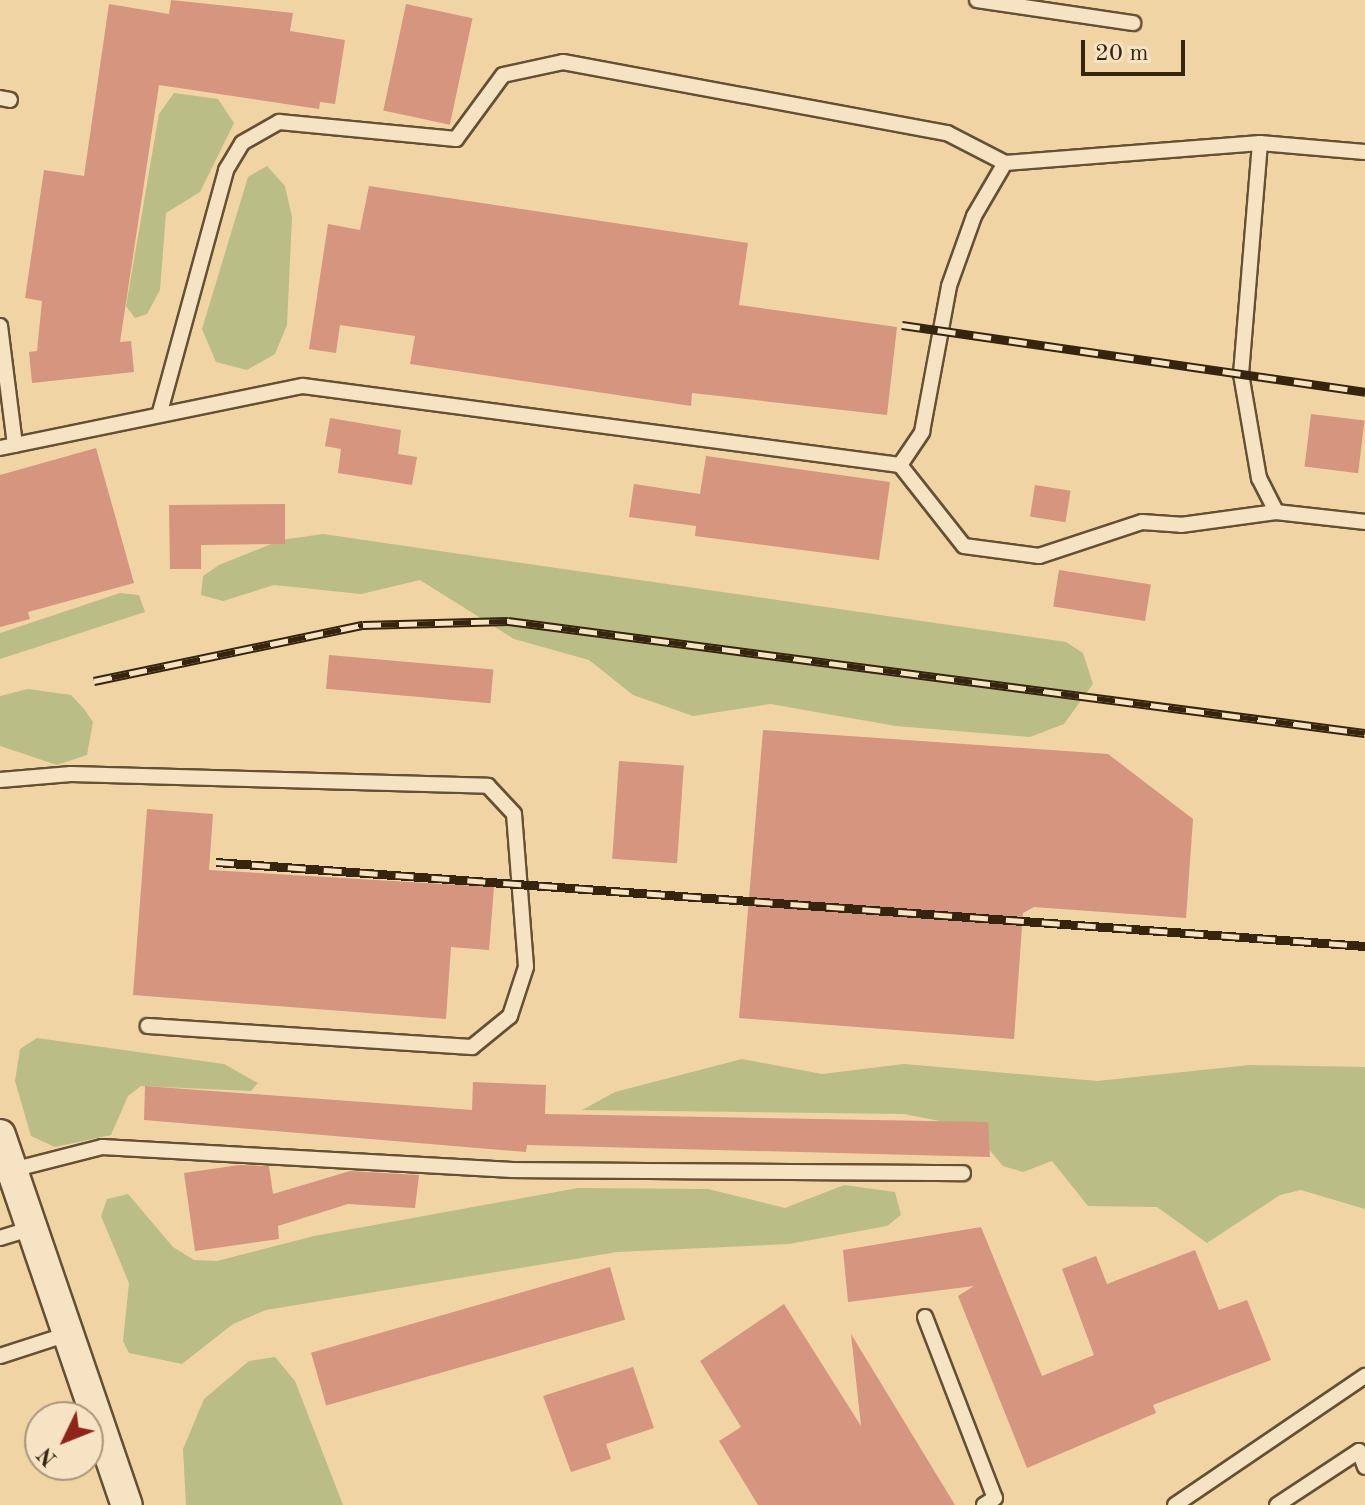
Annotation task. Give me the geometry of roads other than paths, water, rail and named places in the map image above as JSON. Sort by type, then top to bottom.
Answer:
[{"type":"street","points":[[0,1135],[127,1505]]},
{"type":"lane","points":[[977,0],[1059,6],[1133,23]]},
{"type":"lane","points":[[160,412],[226,170],[262,126],[456,139],[503,75],[563,62],[947,133],[1005,163],[1260,143],[1365,152]]},
{"type":"lane","points":[[1260,143],[1241,374],[1255,464],[1276,512]]},
{"type":"lane","points":[[900,465],[922,432],[949,286],[974,216],[1005,163]]},
{"type":"lane","points":[[0,326],[7,446],[160,412],[303,386],[900,465],[964,546],[1039,556],[1142,522],[1181,525],[1276,512],[1365,522]]},
{"type":"lane","points":[[0,780],[71,774],[488,786],[514,814],[526,967],[510,1016],[472,1047],[148,1026]]},
{"type":"lane","points":[[12,1170],[102,1147],[512,1170],[963,1173]]},
{"type":"lane","points":[[0,1238],[32,1228]]},
{"type":"lane","points":[[925,1317],[995,1498],[984,1505]]},
{"type":"lane","points":[[0,1356],[68,1334]]},
{"type":"lane","points":[[1175,1505],[1365,1376]]},
{"type":"lane","points":[[1277,1505],[1359,1451],[1365,1467]]},
{"type":"railway","points":[[902,325],[1365,392]]},
{"type":"railway","points":[[94,681],[363,625],[508,621],[1365,733]]},
{"type":"railway","points":[[216,862],[1365,946]]}]
